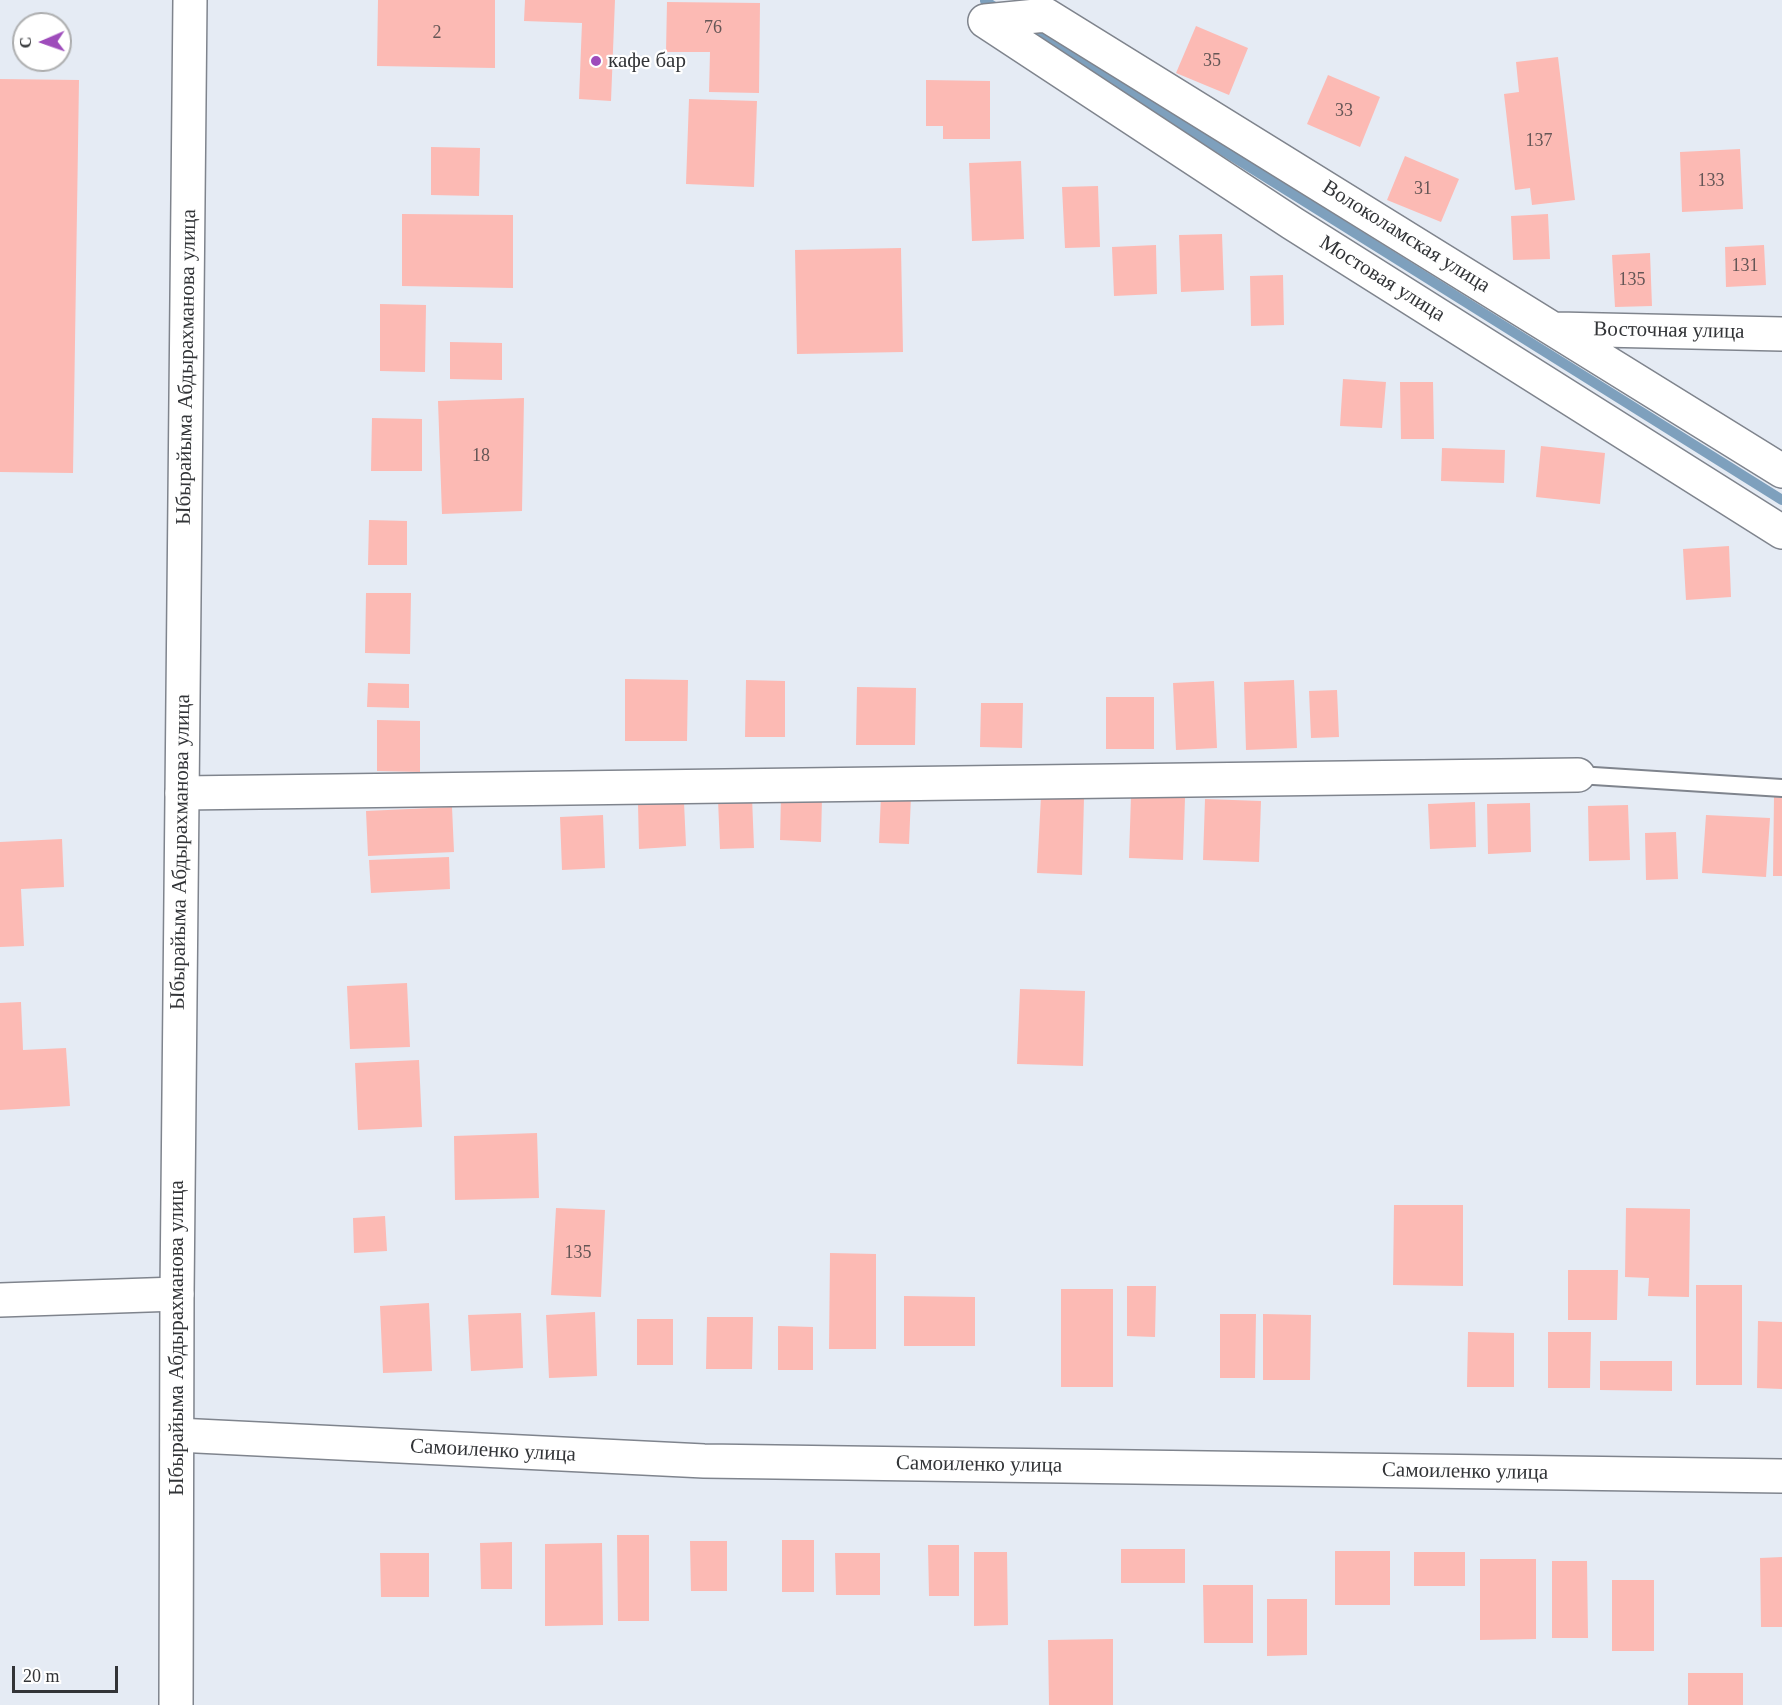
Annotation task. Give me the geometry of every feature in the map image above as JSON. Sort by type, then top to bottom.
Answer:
[{"type":"street","name":"Ыбырайыма Абдырахманова улица","points":[[176,1705],[177,1294],[190,0]]},
{"type":"street","name":"Волоколамская улица","points":[[985,21],[1046,15],[1782,471]]},
{"type":"street","name":"Мостовая улица","points":[[985,21],[1293,223],[1782,532]]},
{"type":"street","name":"Восточная улица","points":[[1555,329],[1782,334]]},
{"type":"street","points":[[182,793],[1578,775]]},
{"type":"street","points":[[0,1300],[177,1294]]},
{"type":"street","name":"Самоиленко улица","points":[[177,1435],[704,1461],[1782,1476]]},
{"type":"lane","points":[[1578,775],[1782,788]]},
{"type":"building","points":[[378,0],[495,0],[495,68],[377,66]]},
{"type":"building","name":"кафе бар","points":[[525,0],[615,0],[611,101],[579,99],[582,23],[524,21]]},
{"type":"building","points":[[667,2],[760,3],[759,93],[709,92],[710,52],[666,52]]},
{"type":"building","points":[[1196,26],[1248,48],[1229,95],[1176,73]]},
{"type":"building","points":[[1558,57],[1575,200],[1532,205],[1530,188],[1515,190],[1504,94],[1519,92],[1516,62]]},
{"type":"building","points":[[1328,75],[1380,97],[1360,147],[1307,124]]},
{"type":"building","points":[[0,79],[79,80],[73,473],[0,472]]},
{"type":"building","points":[[926,80],[990,81],[990,139],[943,139],[943,126],[926,126]]},
{"type":"building","points":[[689,99],[757,101],[754,187],[686,184]]},
{"type":"building","points":[[431,147],[480,148],[479,196],[431,195]]},
{"type":"building","points":[[1740,149],[1743,209],[1682,212],[1680,152]]},
{"type":"building","points":[[1405,156],[1459,179],[1441,222],[1387,200]]},
{"type":"building","points":[[1021,161],[1024,239],[972,241],[969,163]]},
{"type":"building","points":[[1098,186],[1100,247],[1065,248],[1062,187]]},
{"type":"building","points":[[402,214],[513,215],[513,288],[402,286]]},
{"type":"building","points":[[1548,214],[1550,259],[1513,260],[1511,216]]},
{"type":"building","points":[[1222,234],[1224,290],[1181,292],[1179,235]]},
{"type":"building","points":[[1156,245],[1157,294],[1114,296],[1112,247]]},
{"type":"building","points":[[1764,245],[1766,285],[1726,287],[1725,247]]},
{"type":"building","points":[[901,248],[903,352],[797,354],[795,250]]},
{"type":"building","points":[[1650,253],[1652,306],[1615,307],[1612,255]]},
{"type":"building","points":[[1283,275],[1284,325],[1251,326],[1250,276]]},
{"type":"building","points":[[380,304],[426,305],[425,372],[380,371]]},
{"type":"building","points":[[450,342],[502,343],[502,380],[450,379]]},
{"type":"building","points":[[1343,379],[1386,382],[1382,428],[1340,426]]},
{"type":"building","points":[[1400,382],[1433,382],[1434,439],[1401,439]]},
{"type":"building","points":[[524,398],[522,511],[442,514],[438,401]]},
{"type":"building","points":[[372,418],[422,419],[422,471],[371,471]]},
{"type":"building","points":[[1541,446],[1605,453],[1600,504],[1536,497]]},
{"type":"building","points":[[1442,448],[1505,450],[1504,483],[1441,481]]},
{"type":"building","points":[[369,520],[407,521],[407,565],[368,565]]},
{"type":"building","points":[[1729,546],[1731,597],[1686,600],[1683,549]]},
{"type":"building","points":[[366,593],[411,593],[410,654],[365,653]]},
{"type":"building","points":[[625,679],[688,680],[687,741],[625,741]]},
{"type":"building","points":[[746,680],[785,681],[785,737],[745,737]]},
{"type":"building","points":[[1294,680],[1297,748],[1246,750],[1244,682]]},
{"type":"building","points":[[1214,681],[1217,748],[1176,750],[1173,683]]},
{"type":"building","points":[[368,683],[409,684],[409,708],[367,707]]},
{"type":"building","points":[[857,687],[916,688],[915,745],[856,745]]},
{"type":"building","points":[[1337,690],[1339,737],[1311,738],[1309,691]]},
{"type":"building","points":[[1106,697],[1154,697],[1154,749],[1106,749]]},
{"type":"building","points":[[981,703],[1023,703],[1022,748],[980,747]]},
{"type":"building","points":[[377,720],[420,721],[420,772],[377,771]]},
{"type":"building","points":[[881,795],[911,796],[909,844],[879,843]]},
{"type":"building","points":[[781,796],[822,797],[821,842],[780,840]]},
{"type":"building","points":[[1041,796],[1084,798],[1082,875],[1037,873]]},
{"type":"building","points":[[1131,796],[1185,798],[1183,860],[1129,858]]},
{"type":"building","points":[[752,797],[754,848],[720,849],[718,799]]},
{"type":"building","points":[[1774,797],[1782,798],[1782,876],[1773,876]]},
{"type":"building","points":[[1205,799],[1261,801],[1259,862],[1203,860]]},
{"type":"building","points":[[684,802],[686,846],[639,849],[638,804]]},
{"type":"building","points":[[1475,802],[1476,847],[1430,849],[1428,804]]},
{"type":"building","points":[[1530,803],[1531,852],[1488,854],[1487,804]]},
{"type":"building","points":[[1628,805],[1630,860],[1589,861],[1588,806]]},
{"type":"building","points":[[452,807],[454,852],[368,856],[366,811]]},
{"type":"building","points":[[603,815],[605,868],[562,870],[560,817]]},
{"type":"building","points":[[1706,815],[1770,818],[1766,877],[1702,873]]},
{"type":"building","points":[[1676,832],[1678,879],[1646,880],[1645,833]]},
{"type":"building","points":[[62,839],[64,887],[21,889],[24,946],[0,947],[0,842]]},
{"type":"building","points":[[449,857],[450,889],[371,893],[369,860]]},
{"type":"building","points":[[407,983],[410,1047],[350,1049],[347,986]]},
{"type":"building","points":[[1020,989],[1085,991],[1083,1066],[1017,1064]]},
{"type":"building","points":[[21,1002],[23,1050],[66,1048],[70,1106],[0,1110],[0,1003]]},
{"type":"building","points":[[419,1060],[422,1127],[358,1130],[355,1063]]},
{"type":"building","points":[[537,1133],[539,1198],[455,1200],[454,1136]]},
{"type":"building","points":[[1394,1205],[1463,1205],[1463,1286],[1393,1285]]},
{"type":"building","points":[[556,1208],[605,1210],[601,1297],[551,1295]]},
{"type":"building","points":[[1626,1208],[1690,1209],[1689,1297],[1648,1296],[1649,1278],[1625,1277]]},
{"type":"building","points":[[385,1216],[387,1251],[354,1253],[353,1218]]},
{"type":"building","points":[[830,1253],[876,1254],[876,1349],[829,1349]]},
{"type":"building","points":[[1568,1270],[1618,1270],[1617,1320],[1568,1320]]},
{"type":"building","points":[[1696,1285],[1742,1285],[1742,1385],[1696,1385]]},
{"type":"building","points":[[1127,1286],[1156,1286],[1155,1337],[1127,1336]]},
{"type":"building","points":[[1061,1289],[1113,1289],[1113,1387],[1061,1387]]},
{"type":"building","points":[[904,1296],[975,1297],[975,1346],[904,1346]]},
{"type":"building","points":[[429,1303],[432,1371],[383,1373],[380,1306]]},
{"type":"building","points":[[595,1312],[597,1376],[549,1378],[546,1315]]},
{"type":"building","points":[[521,1313],[523,1368],[471,1371],[468,1315]]},
{"type":"building","points":[[1220,1314],[1256,1314],[1255,1378],[1220,1378]]},
{"type":"building","points":[[1263,1314],[1311,1315],[1310,1380],[1263,1380]]},
{"type":"building","points":[[707,1317],[753,1317],[752,1369],[706,1369]]},
{"type":"building","points":[[637,1319],[673,1319],[673,1365],[637,1365]]},
{"type":"building","points":[[1758,1321],[1782,1322],[1782,1389],[1757,1388]]},
{"type":"building","points":[[778,1326],[813,1327],[813,1370],[778,1370]]},
{"type":"building","points":[[1468,1332],[1514,1333],[1514,1387],[1467,1387]]},
{"type":"building","points":[[1548,1332],[1591,1332],[1590,1388],[1548,1388]]},
{"type":"building","points":[[1600,1361],[1672,1361],[1672,1391],[1600,1390]]},
{"type":"building","points":[[617,1535],[649,1535],[649,1621],[618,1621]]},
{"type":"building","points":[[782,1540],[814,1540],[814,1592],[782,1592]]},
{"type":"building","points":[[690,1541],[727,1541],[727,1591],[691,1591]]},
{"type":"building","points":[[512,1542],[512,1589],[481,1589],[480,1543]]},
{"type":"building","points":[[602,1543],[603,1625],[545,1626],[545,1544]]},
{"type":"building","points":[[928,1545],[959,1545],[959,1596],[929,1596]]},
{"type":"building","points":[[1121,1549],[1185,1549],[1185,1583],[1121,1583]]},
{"type":"building","points":[[1335,1551],[1390,1551],[1390,1605],[1335,1605]]},
{"type":"building","points":[[974,1552],[1007,1552],[1008,1625],[974,1626]]},
{"type":"building","points":[[1414,1552],[1465,1552],[1465,1586],[1414,1586]]},
{"type":"building","points":[[380,1553],[429,1553],[429,1597],[381,1597]]},
{"type":"building","points":[[835,1553],[880,1553],[880,1595],[836,1595]]},
{"type":"building","points":[[1782,1557],[1782,1627],[1761,1627],[1760,1558]]},
{"type":"building","points":[[1480,1559],[1536,1559],[1536,1639],[1480,1640]]},
{"type":"building","points":[[1552,1561],[1587,1561],[1588,1638],[1552,1638]]},
{"type":"building","points":[[1612,1580],[1654,1580],[1654,1651],[1612,1651]]},
{"type":"building","points":[[1203,1585],[1253,1585],[1253,1643],[1204,1643]]},
{"type":"building","points":[[1267,1599],[1307,1599],[1307,1655],[1267,1656]]},
{"type":"building","points":[[1113,1639],[1113,1705],[1049,1705],[1048,1640]]},
{"type":"building","points":[[1688,1673],[1743,1673],[1743,1705],[1688,1705]]},
{"type":"waterway","points":[[985,1],[1001,11]]},
{"type":"waterway","points":[[1024,26],[1782,500]]},
{"type":"place","name":"кафе бар","points":[[596,61]]}]
